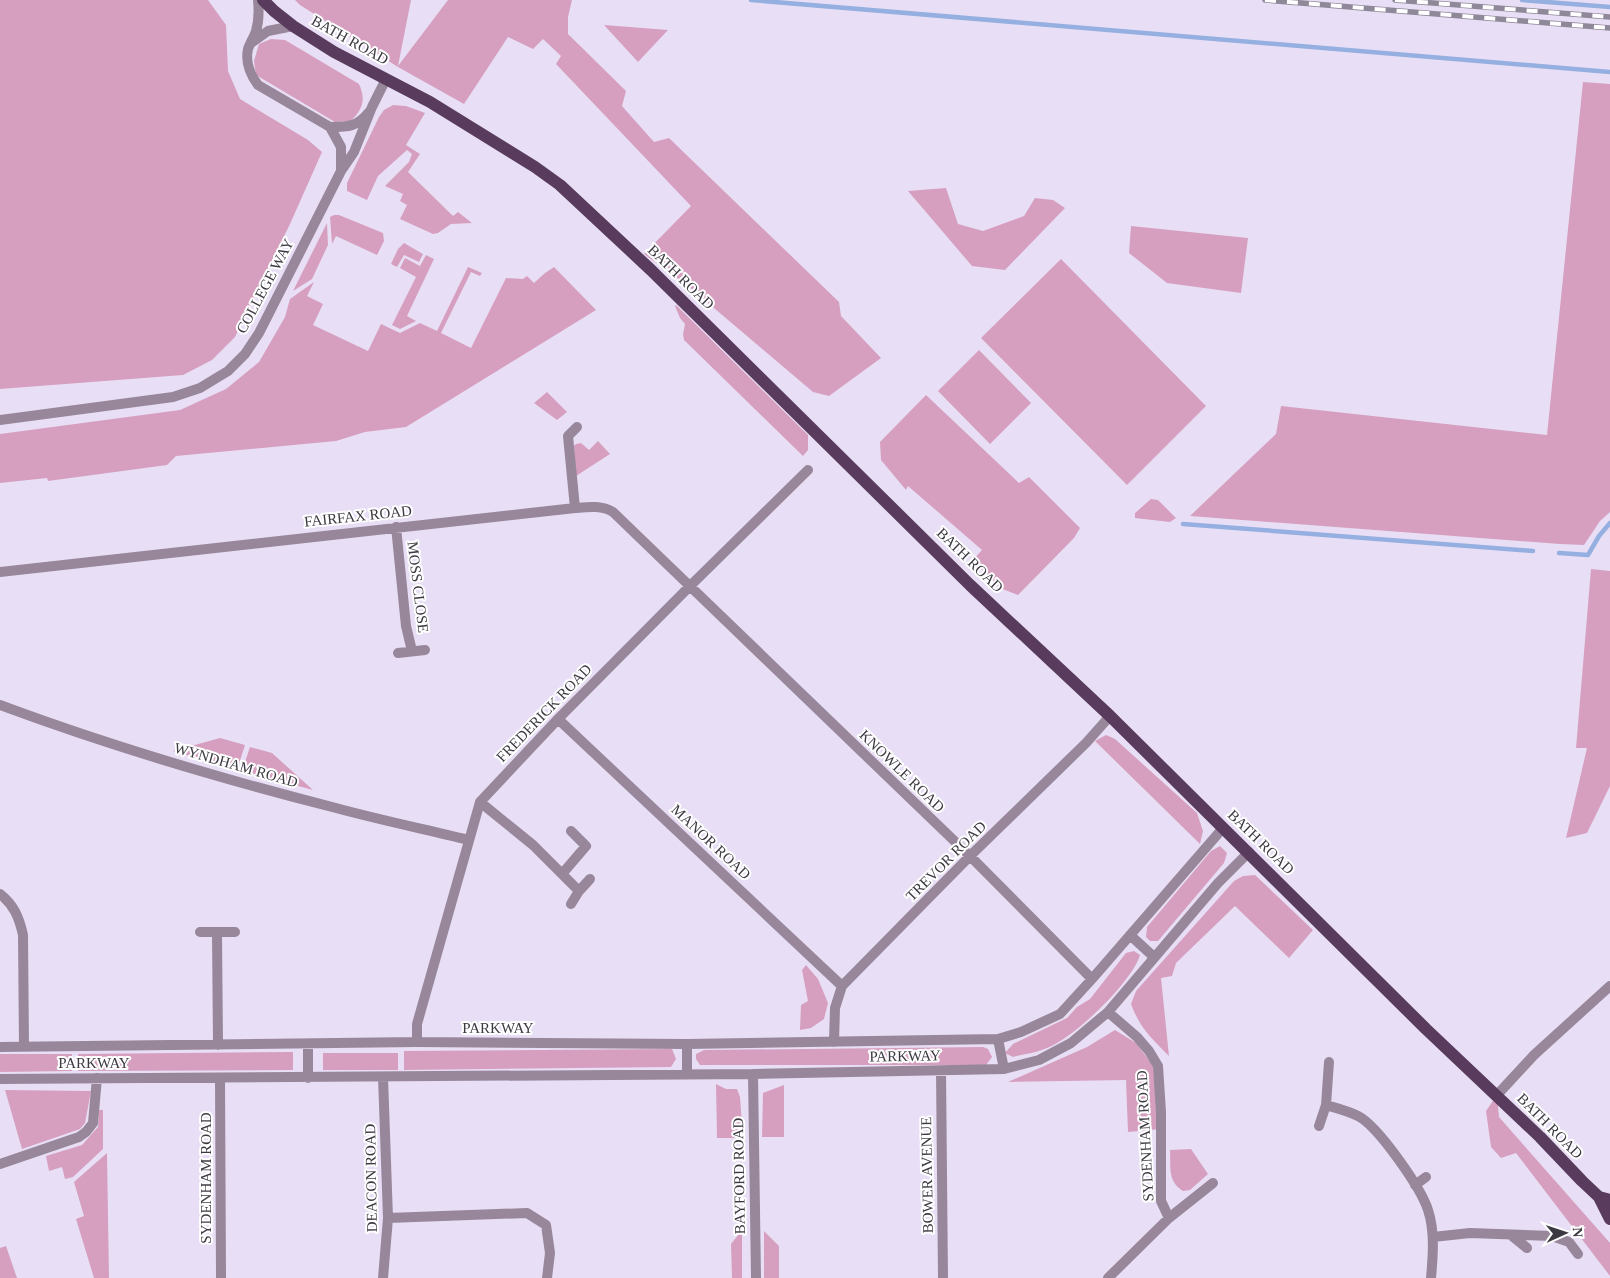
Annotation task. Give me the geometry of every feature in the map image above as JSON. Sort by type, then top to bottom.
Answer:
[{"type":"main road","name":"BATH ROAD","points":[[263,0],[293,26],[334,52],[430,102],[535,167],[560,185],[655,274],[970,584],[1110,716],[1222,828],[1249,852],[1426,1030],[1605,1198],[1610,1219]]},
{"type":"street","points":[[258,0],[256,32],[248,48],[247,61],[250,74],[258,85],[330,127],[341,147],[341,171]]},
{"type":"street","points":[[250,44],[268,31],[293,26]]},
{"type":"street","name":"COLLEGE WAY","points":[[0,420],[173,397],[200,388],[228,371],[245,354],[259,333],[341,171],[354,152],[372,107],[386,79]]},
{"type":"street","points":[[330,127],[354,125],[362,121],[372,107]]},
{"type":"street","points":[[575,508],[568,436],[577,427]]},
{"type":"street","name":"FREDERICK ROAD","points":[[417,1042],[417,1024],[480,802],[558,719],[808,470]]},
{"type":"street","name":"FAIRFAX ROAD","points":[[0,572],[396,527],[600,507],[613,512],[690,586]]},
{"type":"street","name":"MOSS CLOSE","points":[[396,527],[406,626],[412,651]]},
{"type":"street","name":"KNOWLE ROAD","points":[[690,586],[970,856],[1092,980]]},
{"type":"street","name":"MOSS CLOSE","points":[[398,653],[425,650]]},
{"type":"street","name":"WYNDHAM ROAD","points":[[0,705],[134,752],[222,778],[345,811],[468,840]]},
{"type":"street","name":"TREVOR ROAD","points":[[834,1042],[835,1008],[842,986],[970,856],[1086,743],[1110,716]]},
{"type":"street","name":"MANOR ROAD","points":[[558,719],[842,986]]},
{"type":"street","points":[[480,802],[532,845],[580,892]]},
{"type":"street","name":"PARKWAY","points":[[0,1047],[417,1042],[687,1044],[998,1039],[1021,1032],[1060,1014],[1092,980],[1222,828]]},
{"type":"street","points":[[562,874],[586,846],[571,832]]},
{"type":"street","name":"PARKWAY","points":[[0,1079],[753,1074],[1004,1069],[1039,1060],[1071,1043],[1108,1012],[1218,883],[1249,852]]},
{"type":"street","points":[[571,904],[590,879]]},
{"type":"street","points":[[0,894],[14,908],[19,918],[23,935],[24,1046]]},
{"type":"street","points":[[200,932],[235,932]]},
{"type":"street","points":[[217,932],[218,1045]]},
{"type":"street","points":[[1130,935],[1154,957]]},
{"type":"street","points":[[1497,1095],[1534,1055],[1610,986]]},
{"type":"street","name":"SYDENHAM ROAD","points":[[1108,1012],[1137,1037],[1149,1051],[1158,1066],[1161,1112],[1161,1201],[1169,1218]]},
{"type":"street","points":[[998,1039],[1004,1069]]},
{"type":"street","points":[[308,1044],[308,1078]]},
{"type":"street","points":[[687,1044],[687,1074]]},
{"type":"street","points":[[1319,1126],[1326,1104],[1329,1062]]},
{"type":"street","name":"BOWER AVENUE","points":[[941,1071],[943,1278]]},
{"type":"street","name":"BAYFORD ROAD","points":[[753,1074],[756,1278]]},
{"type":"street","name":"DEACON ROAD","points":[[383,1077],[388,1218],[383,1278]]},
{"type":"street","points":[[0,1164],[79,1137],[86,1132],[92,1123],[97,1078]]},
{"type":"street","name":"SYDENHAM ROAD","points":[[220,1078],[222,1278]]},
{"type":"street","points":[[1326,1104],[1359,1116],[1365,1121],[1382,1138],[1415,1185],[1428,1210],[1433,1237],[1431,1278]]},
{"type":"street","points":[[1415,1185],[1426,1177]]},
{"type":"street","name":"SYDENHAM ROAD","points":[[1108,1278],[1169,1218],[1213,1183]]},
{"type":"street","points":[[388,1218],[527,1213],[546,1225],[550,1253],[547,1278]]},
{"type":"street","points":[[1511,1235],[1526,1230]]},
{"type":"street","points":[[1433,1237],[1470,1233],[1552,1236],[1569,1242],[1578,1254]]},
{"type":"street","points":[[1511,1235],[1527,1248]]},
{"type":"shaded area","points":[[0,0],[208,0],[226,25],[228,71],[240,99],[308,140],[322,152],[290,224],[235,337],[212,360],[183,375],[0,389]]},
{"type":"shaded area","points":[[295,0],[411,0],[398,66],[448,0],[572,0],[568,17],[568,34],[626,91],[622,106],[654,142],[669,138],[839,302],[841,316],[881,358],[829,396],[813,392],[688,286],[644,254],[691,206],[556,64],[561,56],[543,39],[533,49],[508,37],[464,104],[398,67]]},
{"type":"shaded area","points":[[604,25],[668,30],[638,62]]},
{"type":"shaded area","points":[[271,39],[285,40],[359,84],[363,99],[362,104],[351,121],[335,122],[256,75],[254,61],[259,44]]},
{"type":"shaded area","points":[[1583,82],[1610,84],[1610,512],[1600,521],[1584,545],[1190,516],[1276,434],[1281,406],[1547,435]]},
{"type":"shaded area","points":[[393,105],[406,106],[425,113],[406,145],[420,154],[408,172],[453,216],[458,212],[472,223],[451,224],[438,233],[433,234],[400,219],[407,205],[400,201],[403,194],[385,186],[409,162],[412,154],[407,150],[378,176],[367,200],[347,191],[347,183],[379,117],[384,110]]},
{"type":"shaded area","points":[[946,188],[958,224],[983,231],[1024,216],[1035,198],[1053,200],[1065,208],[1005,270],[972,266],[908,191]]},
{"type":"shaded area","points":[[339,215],[383,233],[384,241],[377,255],[336,236],[332,244],[330,217]]},
{"type":"shaded area","points":[[327,223],[328,245],[312,279],[293,291]]},
{"type":"shaded area","points":[[1131,226],[1248,238],[1241,293],[1167,283],[1129,253]]},
{"type":"shaded area","points":[[404,243],[423,254],[419,262],[404,255],[397,267],[391,264],[398,249]]},
{"type":"shaded area","points":[[426,255],[434,259],[407,316],[416,321],[400,329],[392,325],[416,277],[400,268],[405,258],[420,266]]},
{"type":"shaded area","points":[[1061,259],[1206,406],[1127,485],[981,338]]},
{"type":"shaded area","points":[[468,267],[482,273],[480,276],[471,272],[441,333],[471,348],[506,278],[523,279],[527,276],[534,283],[554,267],[596,310],[406,427],[365,432],[336,441],[176,456],[167,465],[48,481],[47,478],[0,483],[0,434],[180,410],[226,389],[259,362],[285,317],[290,299],[314,282],[307,296],[323,304],[313,325],[368,351],[381,324],[400,333],[420,323],[437,331]]},
{"type":"shaded area","points":[[676,305],[808,435],[808,450],[803,456],[684,340],[685,324],[680,318]]},
{"type":"shaded area","points":[[979,350],[1031,403],[990,444],[938,391]]},
{"type":"shaded area","points":[[547,392],[567,412],[557,420],[534,403]]},
{"type":"shaded area","points":[[926,395],[1019,483],[1029,477],[1080,528],[1074,538],[1018,595],[1000,588],[973,560],[982,550],[908,486],[906,490],[881,460],[880,442]]},
{"type":"shaded area","points":[[598,441],[610,454],[576,476],[574,446],[581,443],[589,450]]},
{"type":"shaded area","points":[[1151,499],[1158,500],[1176,518],[1170,522],[1135,518],[1135,513]]},
{"type":"shaded area","points":[[1591,569],[1610,571],[1610,786],[1587,833],[1566,838],[1587,748],[1576,748]]},
{"type":"shaded area","points":[[1106,735],[1115,739],[1197,813],[1203,831],[1200,844],[1095,741]]},
{"type":"shaded area","points":[[220,738],[245,745],[237,770],[173,751]]},
{"type":"shaded area","points":[[250,747],[272,753],[313,790],[242,771]]},
{"type":"shaded area","points":[[1220,846],[1227,853],[1224,863],[1158,941],[1150,941],[1146,937],[1147,927],[1211,851]]},
{"type":"shaded area","points":[[1255,875],[1313,930],[1289,958],[1235,906],[1176,963],[1172,976],[1161,978],[1169,1056],[1138,1020],[1131,1004],[1136,991],[1234,881],[1243,876]]},
{"type":"shaded area","points":[[1134,951],[1140,955],[1126,980],[1101,1008],[1072,1033],[1039,1051],[1013,1057],[1005,1053],[1013,1044],[1067,1018],[1077,1007],[1090,999],[1126,953]]},
{"type":"shaded area","points":[[806,965],[818,979],[828,1003],[824,1019],[811,1028],[800,1030],[801,1005],[808,1001],[802,970]]},
{"type":"shaded area","points":[[1115,1030],[1136,1043],[1151,1063],[1159,1079],[1161,1129],[1128,1132],[1126,1080],[1008,1082],[1087,1047]]},
{"type":"shaded area","points":[[983,1047],[988,1049],[992,1057],[986,1065],[700,1065],[696,1059],[696,1054],[704,1050]]},
{"type":"shaded area","points":[[672,1049],[676,1059],[671,1067],[404,1070],[404,1051]]},
{"type":"shaded area","points":[[293,1052],[293,1070],[78,1071],[78,1054]]},
{"type":"shaded area","points":[[323,1053],[398,1053],[398,1070],[323,1070]]},
{"type":"shaded area","points":[[0,1054],[72,1054],[72,1071],[0,1072]]},
{"type":"shaded area","points":[[716,1084],[726,1089],[737,1089],[740,1097],[743,1138],[717,1138]]},
{"type":"shaded area","points":[[784,1085],[784,1137],[762,1137],[763,1093]]},
{"type":"shaded area","points":[[5,1090],[91,1091],[85,1123],[80,1129],[22,1149]]},
{"type":"shaded area","points":[[1497,1095],[1499,1117],[1610,1243],[1610,1276],[1516,1153],[1501,1158],[1491,1147],[1486,1111]]},
{"type":"shaded area","points":[[99,1110],[103,1110],[103,1149],[73,1177],[65,1179],[62,1167],[49,1171],[46,1156],[82,1145],[98,1127]]},
{"type":"shaded area","points":[[1191,1149],[1208,1174],[1190,1190],[1183,1191],[1174,1183],[1172,1178],[1170,1150]]},
{"type":"shaded area","points":[[107,1153],[109,1278],[94,1278],[76,1219],[84,1216],[74,1182]]},
{"type":"shaded area","points":[[742,1230],[742,1278],[732,1278],[731,1244]]},
{"type":"shaded area","points":[[764,1231],[779,1246],[779,1278],[764,1278]]},
{"type":"shaded area","points":[[6,1246],[17,1278],[0,1278],[0,1248]]},
{"type":"waterway","points":[[751,0],[1610,72]]},
{"type":"waterway","points":[[1522,0],[1610,7]]},
{"type":"waterway","points":[[1559,553],[1588,555],[1599,536],[1610,523]]},
{"type":"waterway","points":[[1183,524],[1533,551]]},
{"type":"railway","points":[[1265,0],[1610,28]]},
{"type":"railway","points":[[1395,0],[1610,17]]}]
